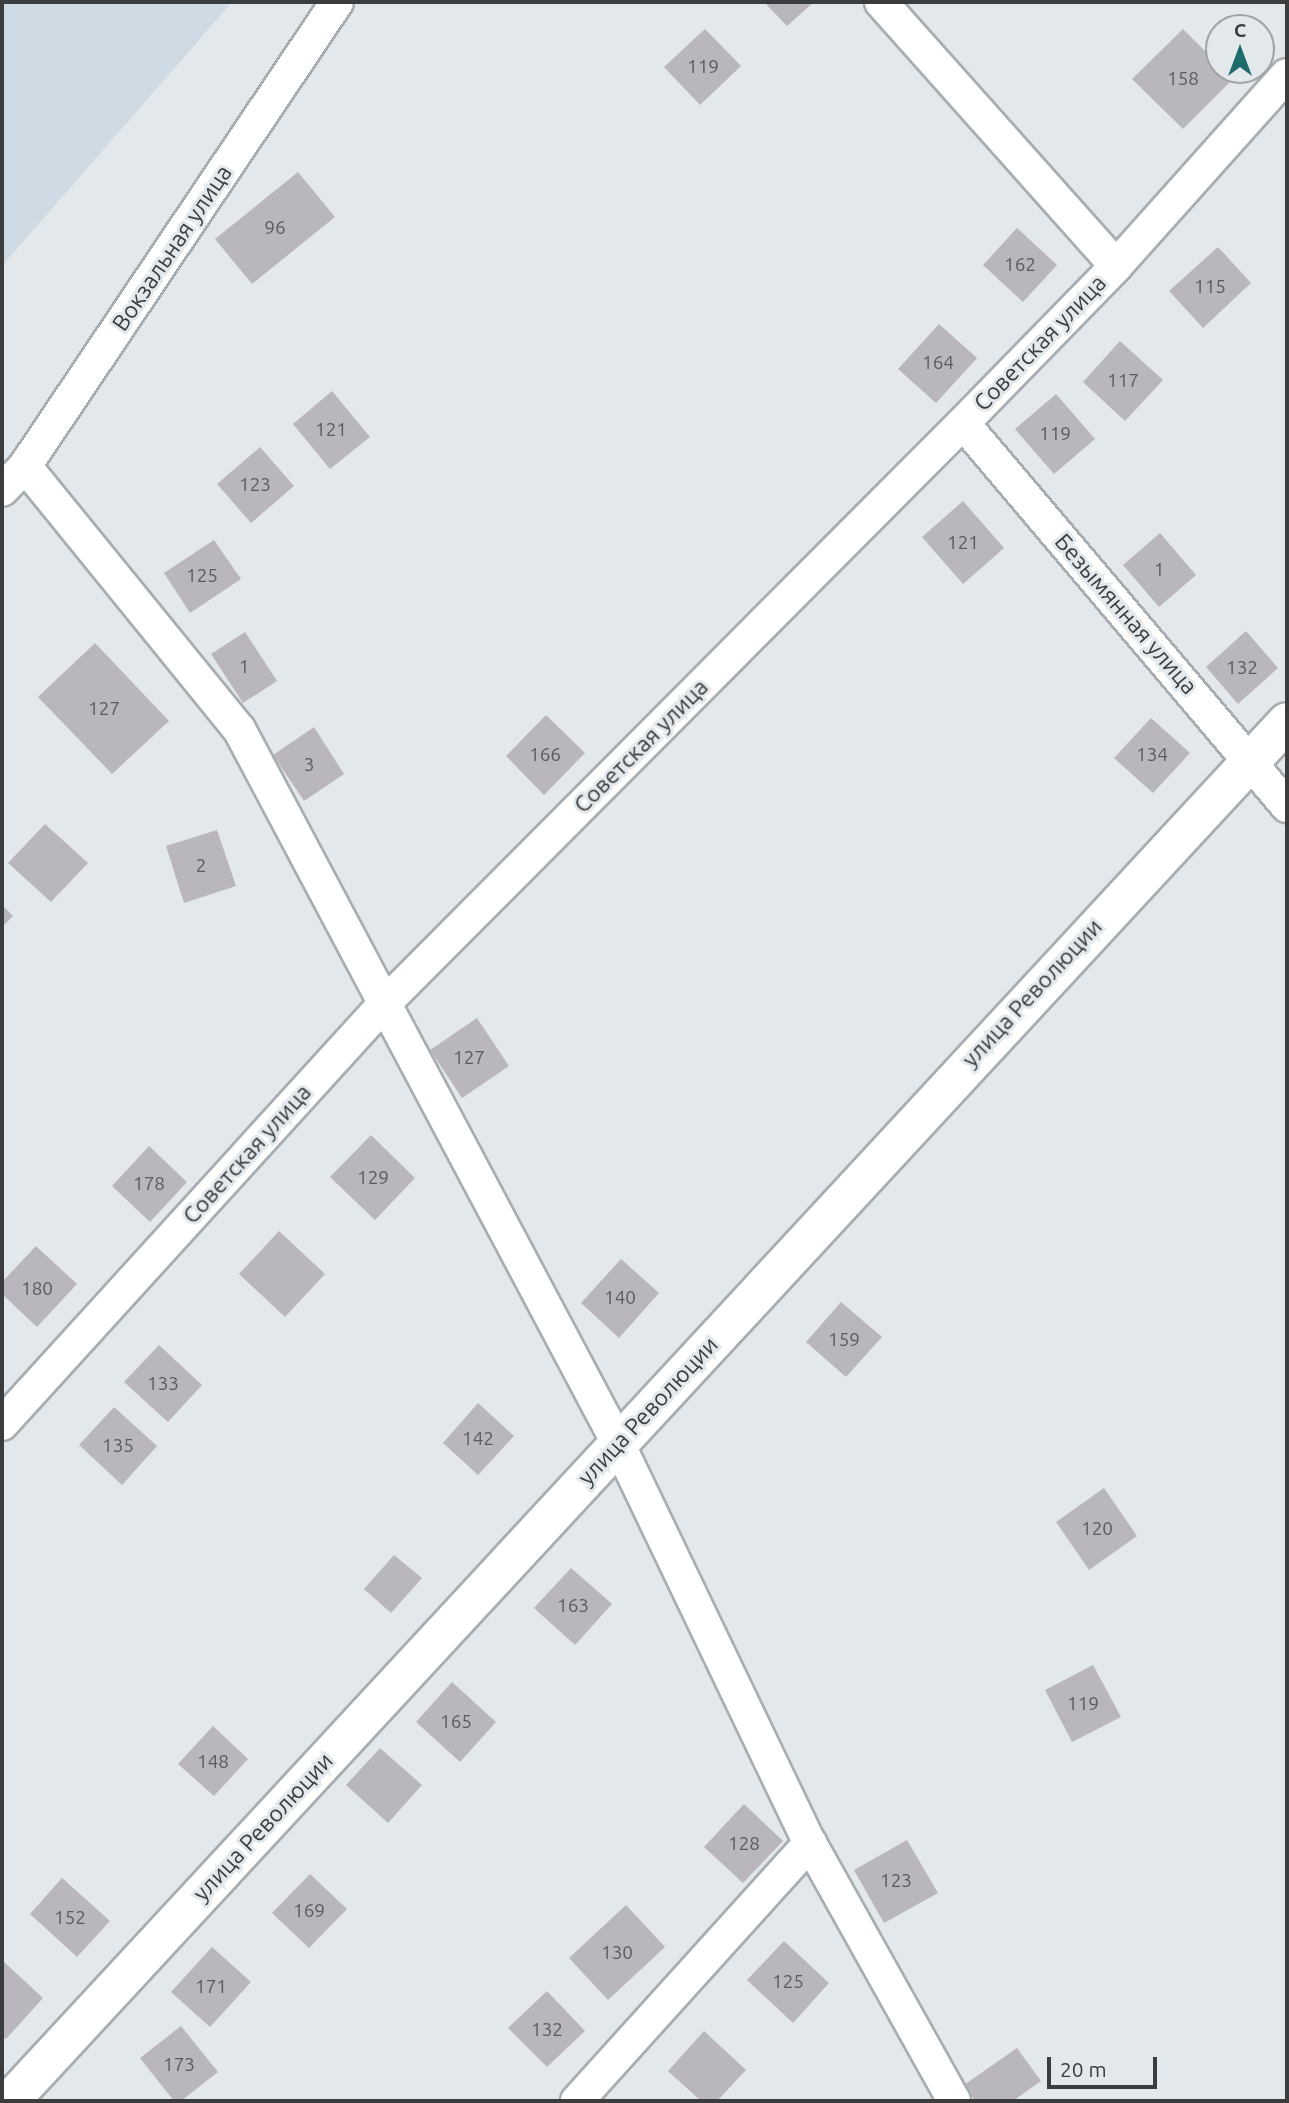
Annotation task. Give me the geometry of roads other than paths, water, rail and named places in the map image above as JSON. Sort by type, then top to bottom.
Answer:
[{"type":"street","name":"Вокзальная улица","points":[[2,490],[25,466],[337,2]]},
{"type":"street","points":[[881,2],[1116,266]]},
{"type":"street","name":"Советская улица","points":[[2,1424],[386,1002],[1116,266],[1287,75]]},
{"type":"street","name":"Безымянная улица","points":[[963,423],[1287,806]]},
{"type":"street","points":[[25,466],[239,729],[618,1443],[810,1843],[954,2101]]},
{"type":"street","name":"улица Революции","points":[[10,2101],[1249,758],[1287,722]]},
{"type":"street","points":[[578,2101],[810,1843]]}]
